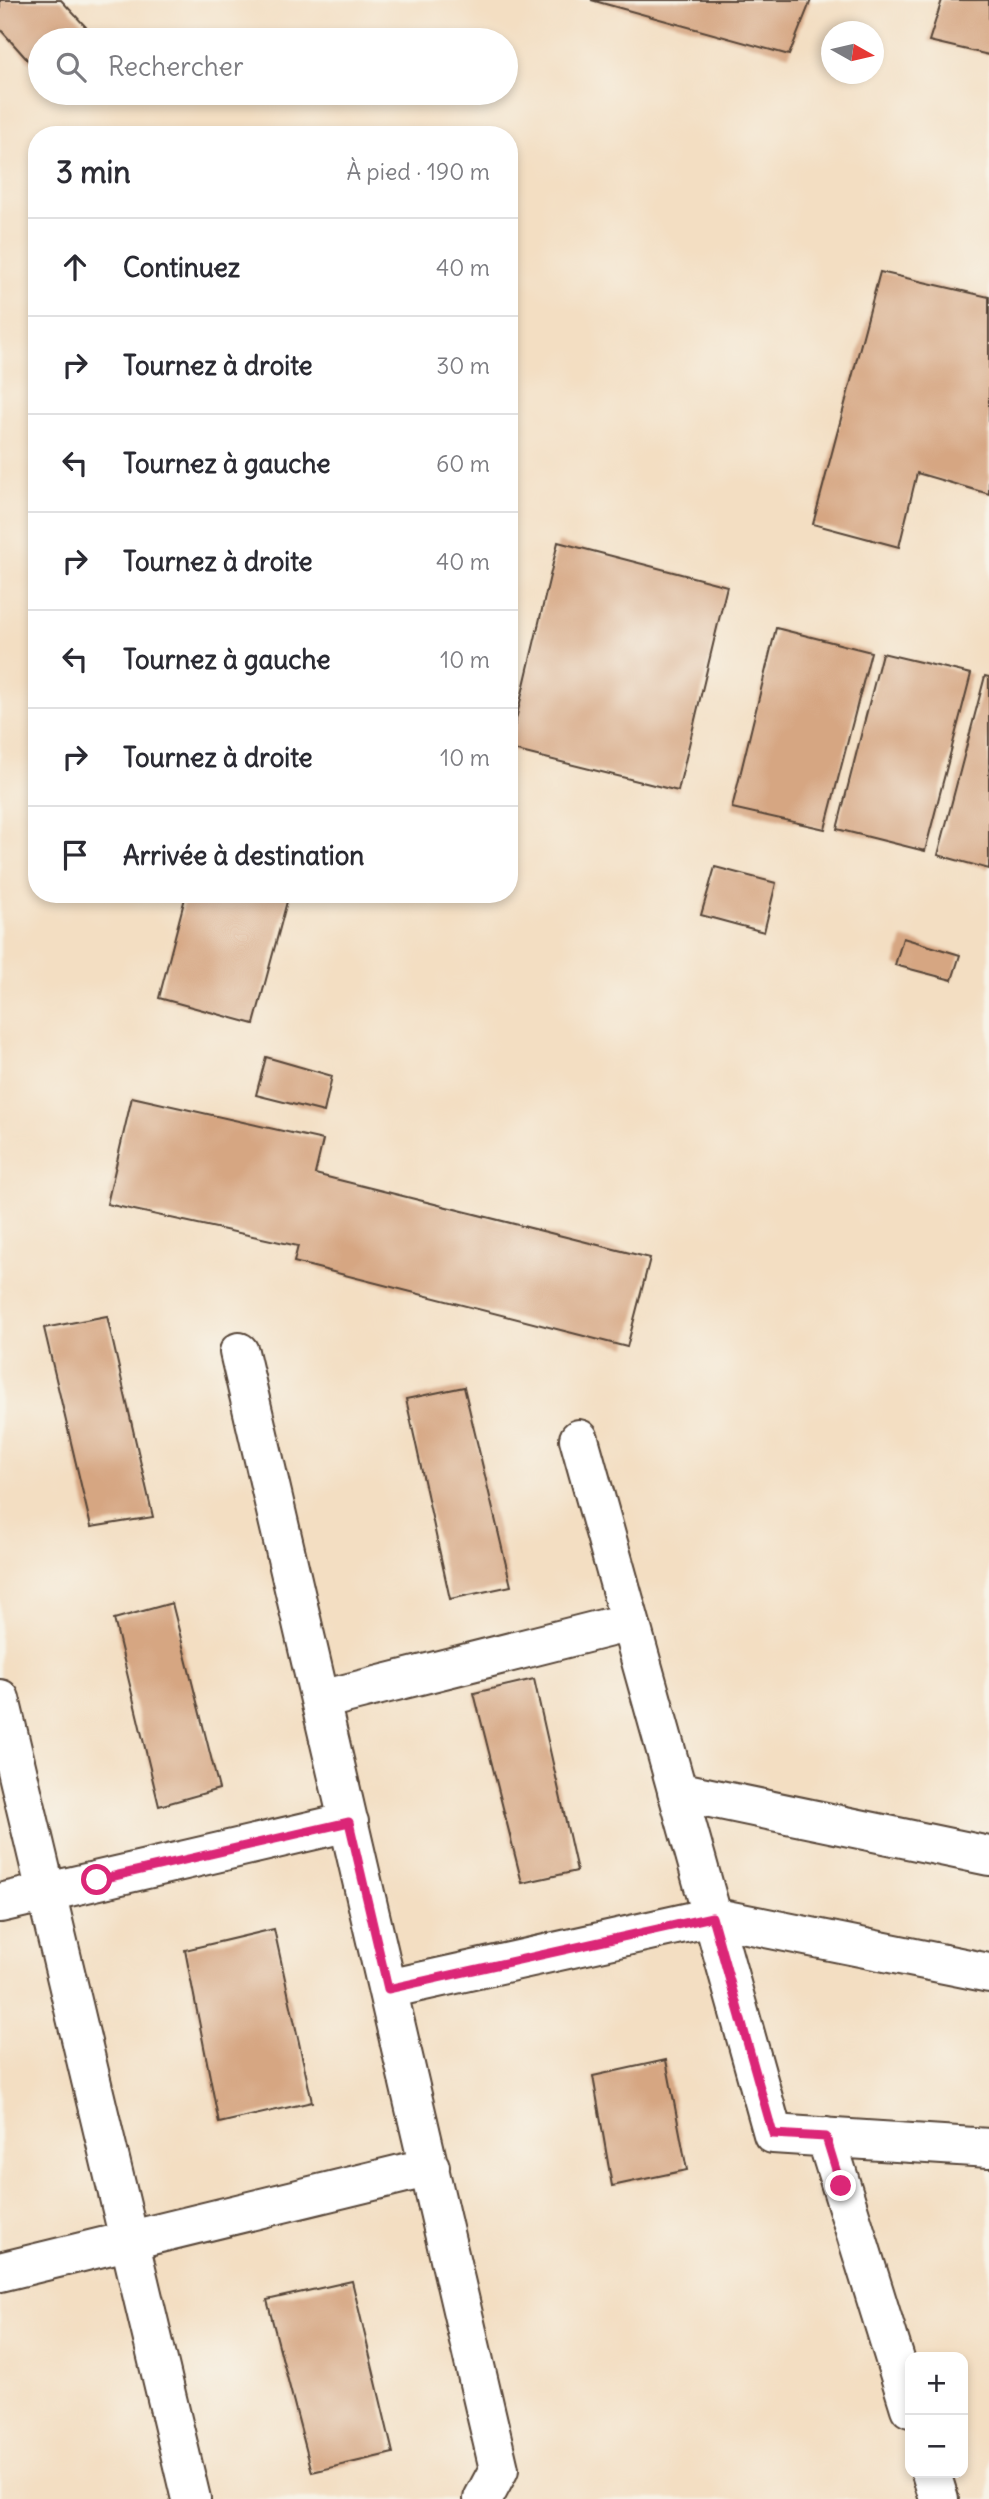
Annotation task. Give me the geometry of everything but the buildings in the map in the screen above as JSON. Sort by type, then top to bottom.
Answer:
[{"type":"street","points":[[239,1352],[499,2469],[482,2499]]},
{"type":"street","points":[[579,1439],[773,2134],[989,2148]]},
{"type":"street","points":[[321,1700],[630,1622]]},
{"type":"street","points":[[0,1699],[191,2499]]},
{"type":"street","points":[[677,1791],[989,1856]]},
{"type":"street","points":[[0,1903],[349,1822]]},
{"type":"street","points":[[388,1989],[712,1917],[989,1973]]},
{"type":"street","points":[[826,2137],[905,2392]]},
{"type":"street","points":[[0,2272],[430,2167]]},
{"type":"street","points":[[932,2478],[939,2499]]},
{"type":"route","points":[[97,1880],[349,1822],[388,1989],[712,1917],[773,2134],[826,2137],[841,2186]]}]
